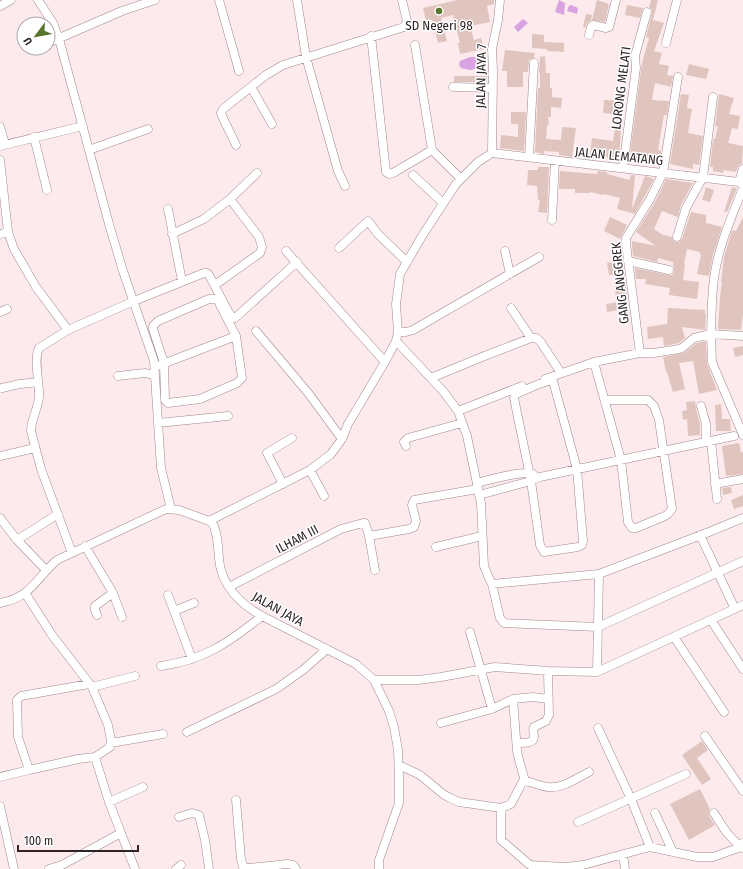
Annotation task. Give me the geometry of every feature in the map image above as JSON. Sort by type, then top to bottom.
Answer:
[{"type":"street","points":[[0,6],[11,0]]},
{"type":"street","points":[[56,40],[122,11],[155,0]]},
{"type":"street","points":[[219,0],[240,71]]},
{"type":"street","points":[[297,0],[306,57],[338,171],[345,186]]},
{"type":"street","points":[[236,145],[221,113],[223,109],[266,75],[284,65],[406,26],[407,21],[402,0]]},
{"type":"street","name":"JALAN JAYA 7","points":[[492,153],[492,49],[498,20],[500,0]]},
{"type":"street","points":[[589,35],[593,25],[606,28],[609,27],[616,0]]},
{"type":"street","points":[[666,43],[677,0]]},
{"type":"street","points":[[42,1],[59,39],[109,224],[123,271],[154,361],[161,468],[171,509]]},
{"type":"street","name":"LORONG MELATI","points":[[623,168],[636,68],[635,56],[647,12]]},
{"type":"street","points":[[371,36],[386,172],[389,174],[393,173],[432,150]]},
{"type":"street","points":[[415,45],[432,150],[461,179]]},
{"type":"street","points":[[529,157],[534,63]]},
{"type":"street","name":"GANG ANGGREK","points":[[640,353],[626,244],[628,234],[650,199],[663,173],[678,77]]},
{"type":"street","points":[[250,87],[272,124]]},
{"type":"street","points":[[453,87],[493,88]]},
{"type":"street","points":[[676,236],[686,208],[703,177],[713,97]]},
{"type":"street","points":[[0,127],[3,145],[83,126]]},
{"type":"street","points":[[89,150],[148,129]]},
{"type":"street","points":[[34,137],[47,190]]},
{"type":"street","points":[[0,603],[14,599],[25,593],[39,580],[56,560],[166,509],[179,510],[209,520],[310,470],[331,454],[342,439],[348,424],[396,341],[398,332],[396,304],[400,274],[456,184],[478,162],[492,153]]},
{"type":"street","name":"JALAN LEMATANG","points":[[492,153],[703,177],[742,185]]},
{"type":"street","points":[[0,160],[4,233],[36,287],[68,330]]},
{"type":"street","points":[[552,220],[555,161]]},
{"type":"street","points":[[743,170],[742,185],[715,268],[712,291],[711,334],[712,362],[743,436]]},
{"type":"street","points":[[172,234],[204,219],[230,199],[257,173]]},
{"type":"street","points":[[413,175],[443,203]]},
{"type":"street","points":[[214,285],[260,253],[262,247],[259,237],[230,199]]},
{"type":"street","points":[[168,209],[182,282]]},
{"type":"street","points":[[339,248],[368,221],[378,234],[407,262]]},
{"type":"street","points":[[286,251],[385,362]]},
{"type":"street","points":[[505,251],[510,274]]},
{"type":"street","points":[[398,332],[413,330],[539,257]]},
{"type":"street","points":[[628,261],[669,270]]},
{"type":"street","points":[[72,553],[41,470],[31,425],[39,398],[38,348],[68,330],[200,274],[207,273],[229,313],[233,318],[235,318],[297,262]]},
{"type":"street","points":[[215,299],[236,336],[242,378],[237,383],[211,395],[189,402],[166,402],[164,393],[164,363],[153,329],[153,326],[158,321],[202,302],[215,299]]},
{"type":"street","points":[[511,308],[531,338]]},
{"type":"street","points":[[256,331],[309,394],[342,439]]},
{"type":"street","points":[[458,411],[506,392],[594,362],[640,353],[654,353],[678,349],[682,348],[694,338],[711,334],[743,336]]},
{"type":"street","points":[[118,376],[155,371],[164,363],[236,336]]},
{"type":"street","points":[[431,378],[531,338],[540,340],[561,373]]},
{"type":"street","points":[[396,341],[443,391],[458,411],[467,436],[481,503],[484,566],[492,584],[500,618],[504,623],[598,628],[743,561]]},
{"type":"street","points":[[594,362],[621,460],[628,522],[632,528],[636,528],[665,516],[672,509],[658,420],[651,402],[646,400],[605,400]]},
{"type":"street","points":[[553,381],[577,469],[583,534],[582,545],[546,552],[542,551],[515,395],[539,384],[553,381]]},
{"type":"street","points":[[2,388],[38,382]]},
{"type":"street","points":[[701,406],[709,441],[717,499]]},
{"type":"street","points":[[158,423],[228,416]]},
{"type":"street","points":[[406,446],[404,442],[408,438],[462,423]]},
{"type":"street","points":[[374,570],[369,536],[414,527],[416,521],[412,505],[414,500],[478,489],[508,487],[531,482],[540,477],[734,436]]},
{"type":"street","points":[[283,484],[267,453],[292,438]]},
{"type":"street","points":[[0,456],[35,448]]},
{"type":"street","points":[[310,470],[324,496]]},
{"type":"street","points":[[478,489],[506,477],[529,473],[540,477]]},
{"type":"street","points":[[506,477],[508,487]]},
{"type":"street","points":[[715,484],[743,479]]},
{"type":"street","points":[[17,540],[58,514]]},
{"type":"street","points":[[0,518],[17,540],[46,570]]},
{"type":"street","points":[[492,584],[599,574],[743,518]]},
{"type":"street","name":"JALAN JAYA","points":[[209,520],[212,522],[215,530],[220,568],[229,587],[242,602],[262,616],[356,664],[374,680],[389,711],[394,726],[399,765],[398,803],[379,860],[379,869]]},
{"type":"street","name":"ILHAM III","points":[[229,587],[355,524],[365,523],[369,536]]},
{"type":"street","points":[[700,535],[735,609]]},
{"type":"street","points":[[436,546],[482,536]]},
{"type":"street","points":[[85,546],[113,592],[122,617]]},
{"type":"street","points":[[597,672],[599,574]]},
{"type":"street","points":[[97,615],[95,606],[113,592]]},
{"type":"street","points":[[0,777],[78,759],[95,757],[107,749],[111,743],[108,725],[91,685],[52,635],[25,593]]},
{"type":"street","points":[[168,595],[192,658]]},
{"type":"street","points":[[174,611],[194,603]]},
{"type":"street","points":[[374,680],[418,680],[495,667],[548,671],[597,672],[743,605]]},
{"type":"street","points":[[161,666],[175,664],[217,649],[262,616]]},
{"type":"street","points":[[711,620],[743,668]]},
{"type":"street","points":[[470,632],[492,709]]},
{"type":"street","points":[[674,637],[724,712]]},
{"type":"street","points":[[187,732],[276,689],[303,670],[327,649]]},
{"type":"street","points":[[517,743],[529,742],[533,739],[534,737],[532,730],[534,727],[546,721],[550,715],[548,699],[548,671]]},
{"type":"street","points":[[29,770],[18,737],[17,700],[21,696],[136,676]]},
{"type":"street","points":[[441,723],[492,709],[513,699],[548,699]]},
{"type":"street","points":[[513,699],[519,760],[525,781]]},
{"type":"street","points":[[598,728],[650,847]]},
{"type":"street","points":[[111,743],[163,734]]},
{"type":"street","points":[[705,736],[743,791]]},
{"type":"street","points":[[95,757],[109,802],[135,869]]},
{"type":"street","points":[[399,765],[420,775],[443,794],[459,802],[501,808],[511,804],[521,783],[525,781]]},
{"type":"street","points":[[525,781],[546,787],[553,787],[560,786],[589,772]]},
{"type":"street","points":[[578,822],[686,774]]},
{"type":"street","points":[[109,802],[143,787]]},
{"type":"street","points":[[236,800],[241,864],[243,867],[249,869],[287,864],[293,865],[296,869]]},
{"type":"street","points":[[0,806],[14,869]]},
{"type":"street","points":[[501,808],[501,840],[530,867],[584,867],[650,847],[697,858],[713,857],[742,846]]},
{"type":"street","points":[[179,817],[192,813],[199,815],[205,840],[209,869]]},
{"type":"street","points":[[655,813],[673,852]]},
{"type":"street","points":[[714,813],[732,840],[742,846]]},
{"type":"street","points":[[49,869],[63,867],[121,833]]},
{"type":"street","points":[[623,855],[625,869]]},
{"type":"shaded area","points":[[559,0],[565,3],[564,15],[555,12]]},
{"type":"shaded area","points":[[571,5],[578,8],[577,14],[567,11]]},
{"type":"shaded area","points":[[523,19],[528,23],[518,32],[514,27]]},
{"type":"shaded area","points":[[470,57],[477,57],[480,68],[470,70],[461,68],[459,65],[460,61]]},
{"type":"building","points":[[457,0],[494,0],[494,4],[487,6],[490,22],[470,26],[474,40],[481,38],[484,49],[460,54],[458,43],[460,43],[453,15],[441,18],[447,41],[438,43],[432,20],[426,21],[423,8]]},
{"type":"building","points":[[597,0],[609,4],[605,22],[592,20]]},
{"type":"building","points":[[651,0],[658,0],[653,20],[664,23],[654,51],[662,53],[659,64],[669,66],[667,75],[673,76],[671,87],[655,83],[652,100],[669,101],[667,115],[664,115],[658,150],[661,151],[659,162],[632,158],[631,161],[629,161],[642,63],[649,38],[646,37],[652,13],[652,10],[649,7]]},
{"type":"building","points":[[627,5],[643,8],[640,18],[625,15]]},
{"type":"building","points":[[586,14],[592,15],[591,20],[587,23],[585,28],[583,27]]},
{"type":"building","points":[[532,34],[544,35],[544,42],[564,43],[564,52],[532,48]]},
{"type":"building","points":[[505,50],[535,53],[534,58],[529,60],[528,72],[523,72],[523,87],[507,87],[507,71],[502,71]]},
{"type":"building","points":[[545,56],[546,73],[550,73],[550,88],[552,88],[552,97],[562,98],[561,108],[551,107],[551,117],[548,117],[549,125],[547,125],[546,139],[561,140],[562,127],[576,128],[572,157],[559,155],[559,152],[544,151],[544,154],[535,152],[538,88],[540,88],[540,57]]},
{"type":"building","points":[[689,64],[709,69],[706,79],[686,75]]},
{"type":"building","points":[[454,76],[487,76],[487,82],[454,82]]},
{"type":"building","points":[[681,94],[689,95],[687,108],[692,109],[688,133],[703,136],[699,165],[693,164],[693,169],[670,164]]},
{"type":"building","points":[[719,94],[734,98],[729,114],[740,116],[738,129],[732,128],[728,143],[743,146],[742,164],[739,165],[736,172],[724,170],[723,173],[713,171],[713,167],[710,167],[713,139],[715,139],[718,126],[715,126]]},
{"type":"building","points":[[604,100],[622,101],[622,115],[603,113]]},
{"type":"building","points":[[511,112],[526,112],[524,151],[500,148],[501,135],[518,137],[518,124],[511,124]]},
{"type":"building","points":[[615,129],[621,130],[619,159],[590,155],[592,138],[613,141]]},
{"type":"building","points":[[538,167],[549,167],[547,213],[538,212],[540,200],[538,200],[537,186],[527,185],[528,170],[538,170]]},
{"type":"building","points":[[560,171],[597,174],[598,171],[607,172],[607,174],[629,180],[631,175],[635,175],[632,209],[645,176],[654,179],[635,214],[617,209],[620,198],[590,192],[575,193],[575,189],[559,189]]},
{"type":"building","points":[[666,179],[693,183],[681,205],[678,217],[662,211],[654,229],[663,235],[672,237],[675,242],[679,242],[682,239],[691,212],[706,215],[706,223],[722,227],[713,255],[709,276],[697,274],[701,254],[699,254],[700,252],[687,249],[683,280],[699,282],[697,299],[669,295],[670,288],[645,284],[646,279],[636,279],[635,268],[668,275],[672,275],[674,272],[673,262],[658,258],[657,262],[633,256],[632,241],[656,246],[636,232],[655,202]]},
{"type":"building","points":[[706,187],[714,190],[710,202],[702,200]]},
{"type":"building","points":[[732,187],[737,188],[727,212],[724,212]]},
{"type":"building","points":[[610,217],[627,225],[620,239],[604,231]]},
{"type":"building","points":[[743,217],[743,315],[741,330],[718,329],[724,257],[732,230],[736,231]]},
{"type":"building","points":[[623,261],[627,297],[616,299],[614,275],[609,275],[607,263]]},
{"type":"building","points":[[618,302],[619,310],[607,312],[606,304]]},
{"type":"building","points":[[668,308],[705,310],[705,330],[682,327],[685,338],[679,343],[664,346],[663,337],[648,339],[647,327],[667,324]]},
{"type":"building","points":[[706,341],[707,364],[717,390],[699,394],[693,361],[679,363],[685,389],[673,392],[666,372],[663,357],[684,353],[697,343]]},
{"type":"building","points":[[743,346],[743,355],[735,357],[733,348]]},
{"type":"building","points":[[695,401],[700,424],[700,435],[688,436],[687,419],[683,420],[682,411],[687,410],[686,402]]},
{"type":"building","points":[[721,404],[722,419],[730,419],[731,431],[716,431],[715,405]]},
{"type":"building","points":[[739,443],[741,452],[743,452],[743,474],[726,476],[722,446]]},
{"type":"building","points":[[731,487],[732,493],[723,495],[722,488]]},
{"type":"building","points":[[743,495],[743,506],[734,509],[731,500]]},
{"type":"building","points":[[702,741],[708,750],[697,758],[711,779],[702,785],[682,755]]},
{"type":"building","points":[[700,789],[710,809],[709,816],[715,825],[689,840],[670,804]]},
{"type":"place","name":"SD Negeri 98","points":[[439,11]]}]
